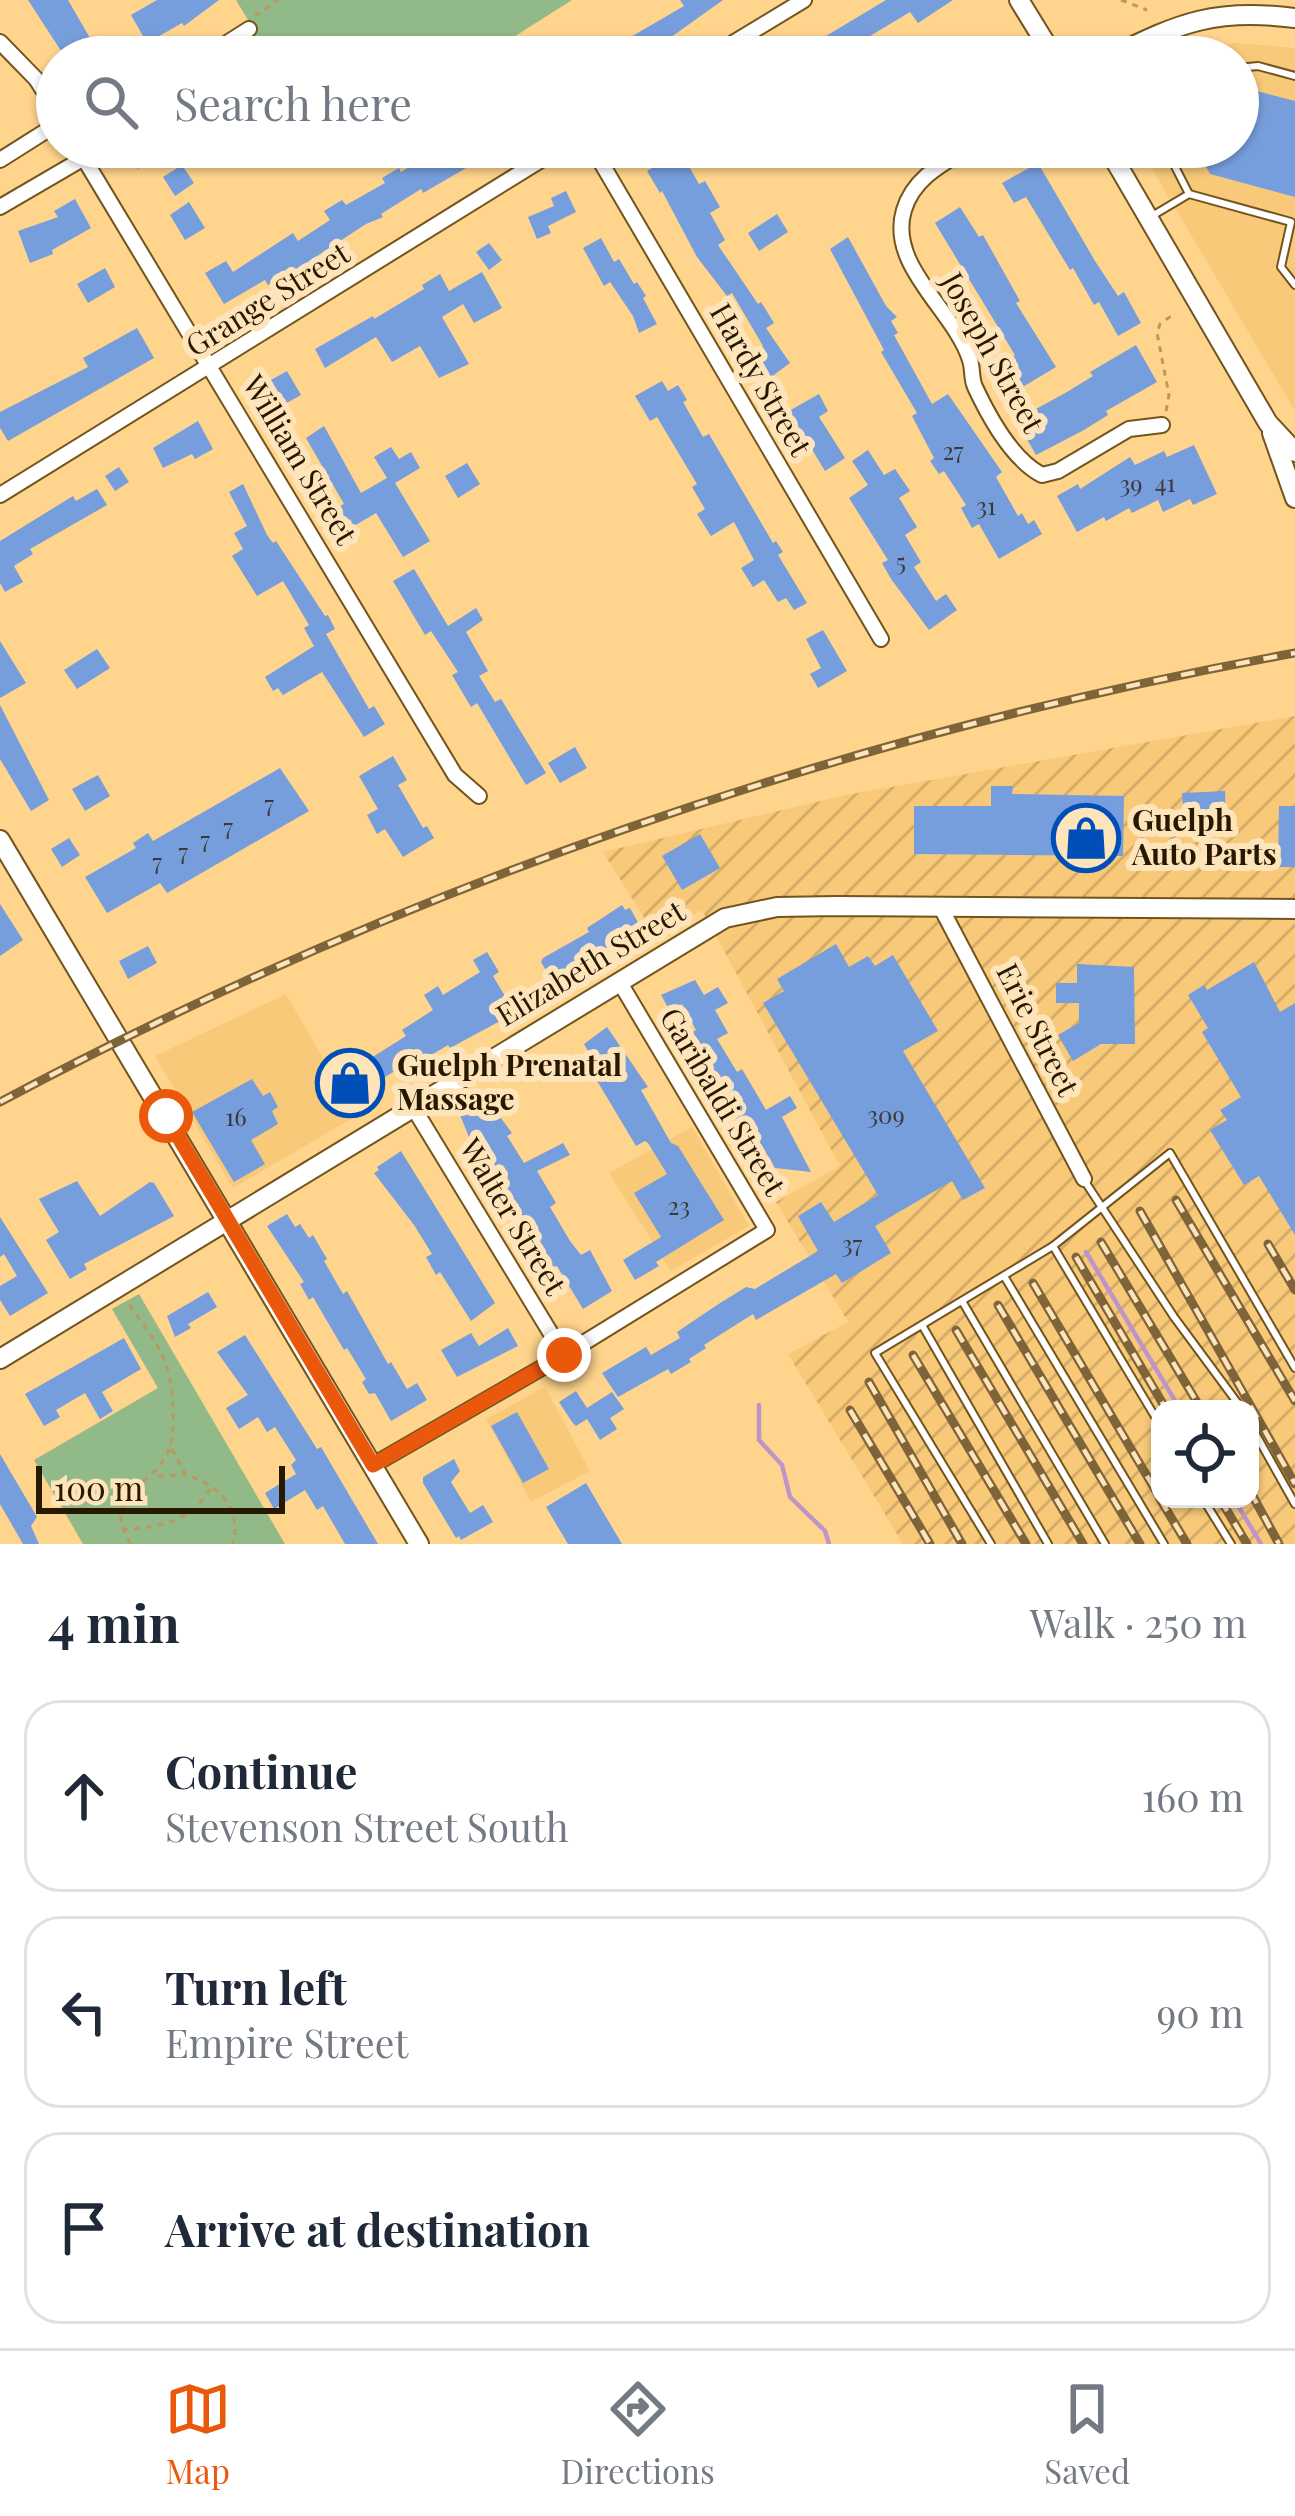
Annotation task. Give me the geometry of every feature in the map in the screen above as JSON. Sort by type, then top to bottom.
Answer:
[{"type":"main road","points":[[1019,0],[1041,36]]},
{"type":"main road","points":[[1152,36],[1206,8],[1295,19]]},
{"type":"main road","points":[[1119,168],[1268,423],[1295,498]]},
{"type":"main road","points":[[1268,423],[1295,452]]},
{"type":"main road","points":[[0,841],[419,1544]]},
{"type":"main road","name":"Elizabeth Street","points":[[0,1359],[725,918],[777,907],[1295,909]]},
{"type":"street","points":[[745,36],[804,0]]},
{"type":"street","points":[[238,36],[249,29]]},
{"type":"street","points":[[0,42],[36,79]]},
{"type":"street","points":[[0,160],[36,137]]},
{"type":"street","points":[[0,207],[57,168]]},
{"type":"street","name":"William Street","points":[[91,168],[455,775],[479,796]]},
{"type":"street","name":"Grange Street","points":[[0,495],[528,168]]},
{"type":"street","name":"Hardy Street","points":[[604,168],[881,639]]},
{"type":"street","name":"Joseph Street","points":[[935,168],[914,189],[903,213],[903,238],[912,264],[970,359],[973,383],[1024,466],[1042,475],[1058,471],[1129,429],[1162,425]]},
{"type":"street","name":"Erie Street","points":[[940,906],[1084,1180]]},
{"type":"street","name":"Garibaldi Street","points":[[564,1355],[767,1230],[619,981]]},
{"type":"street","name":"Walter Street","points":[[413,1107],[564,1355]]},
{"type":"street","points":[[373,1465],[564,1355]]},
{"type":"lane","points":[[1259,66],[1295,76]]},
{"type":"lane","points":[[1176,168],[1189,194]]},
{"type":"lane","points":[[1148,218],[1189,194],[1293,223],[1281,267],[1295,285]]},
{"type":"lane","points":[[991,1544],[875,1354],[1054,1246],[1170,1153],[1295,1368]]},
{"type":"lane","points":[[1084,1180],[1235,1400]]},
{"type":"lane","points":[[1054,1246],[1151,1410]]},
{"type":"lane","points":[[1004,1276],[1163,1544]]},
{"type":"lane","points":[[962,1301],[1105,1544]]},
{"type":"lane","points":[[922,1325],[1048,1544]]},
{"type":"lane","points":[[1259,1440],[1295,1504]]},
{"type":"lane","points":[[1209,1508],[1231,1544]]},
{"type":"path","points":[[249,29],[252,19],[278,0]]},
{"type":"path","points":[[1121,0],[1148,10]]},
{"type":"path","points":[[1162,425],[1168,395],[1156,333],[1174,314]]},
{"type":"path","points":[[116,1290],[162,1350],[173,1380],[171,1448],[154,1476],[128,1494],[122,1506],[122,1530],[131,1544]]},
{"type":"path","points":[[171,1448],[186,1474]]},
{"type":"path","points":[[154,1476],[186,1474],[226,1498],[236,1518],[233,1544]]},
{"type":"path","points":[[122,1530],[173,1522],[202,1502],[212,1487]]},
{"type":"shaded area","points":[[1259,45],[1295,48],[1295,411],[1151,168],[1259,168]]},
{"type":"shaded area","points":[[1295,716],[1295,1544],[903,1544],[788,1354],[848,1322],[776,1202],[840,1166],[702,910],[655,935],[603,852],[846,795]]},
{"type":"shaded area","points":[[286,994],[356,1116],[233,1188],[155,1056]]},
{"type":"shaded area","points":[[692,1127],[749,1226],[671,1271],[609,1173]]},
{"type":"shaded area","points":[[545,1387],[590,1471],[531,1502],[486,1419]]},
{"type":"green space","points":[[236,0],[572,0],[515,36],[236,36],[232,30],[248,20]]},
{"type":"green space","points":[[139,1294],[285,1544],[83,1544],[34,1460],[158,1388],[112,1309]]},
{"type":"building","points":[[28,0],[68,0],[89,36],[51,36]]},
{"type":"building","points":[[157,0],[219,0],[184,26],[159,36],[143,36],[131,15]]},
{"type":"building","points":[[680,0],[723,0],[673,36],[632,36],[684,6]]},
{"type":"building","points":[[886,0],[953,0],[918,23],[910,12],[870,36],[826,36]]},
{"type":"building","points":[[1259,92],[1295,101],[1295,197],[1210,174],[1207,168],[1259,168]]},
{"type":"building","points":[[184,168],[194,183],[175,196],[163,177]]},
{"type":"building","points":[[399,168],[401,172],[466,168],[423,193],[421,189],[291,273],[268,285],[265,280],[224,304],[205,273],[226,261],[233,272],[293,233],[298,241],[330,220],[324,211],[342,200],[346,205],[385,183],[382,178]]},
{"type":"building","points":[[690,168],[699,184],[705,181],[720,207],[710,213],[725,240],[718,245],[774,323],[766,328],[790,363],[771,377],[754,353],[763,346],[732,293],[727,296],[697,257],[647,171]]},
{"type":"building","points":[[1029,168],[1041,168],[1095,261],[1118,296],[1124,292],[1141,323],[1118,336],[1026,197],[1014,203],[1002,183]]},
{"type":"building","points":[[566,191],[576,212],[548,226],[551,233],[537,239],[528,217],[554,206],[551,198]]},
{"type":"building","points":[[75,199],[91,228],[52,250],[53,254],[30,263],[18,231],[58,217],[54,211]]},
{"type":"building","points":[[189,202],[205,228],[185,240],[170,215]]},
{"type":"building","points":[[960,207],[979,237],[983,235],[1020,301],[1016,303],[1056,367],[1021,388],[1013,375],[1007,379],[999,365],[1015,355],[935,223]]},
{"type":"building","points":[[777,214],[788,232],[759,251],[748,233]]},
{"type":"building","points":[[848,237],[886,306],[897,317],[891,321],[898,333],[894,335],[932,404],[948,394],[1002,472],[996,477],[1018,516],[1022,513],[1028,524],[1034,520],[1042,534],[999,559],[979,524],[972,528],[961,508],[966,505],[944,471],[939,474],[930,461],[934,458],[912,416],[917,413],[830,249]]},
{"type":"building","points":[[601,238],[614,262],[619,259],[637,282],[657,324],[639,333],[610,282],[604,286],[583,248]]},
{"type":"building","points":[[489,243],[502,260],[489,270],[476,252]]},
{"type":"building","points":[[105,268],[115,287],[88,303],[77,284]]},
{"type":"building","points":[[482,272],[502,308],[474,323],[463,304],[442,317],[469,364],[439,378],[420,346],[392,362],[376,337],[325,368],[315,349],[424,289],[422,285],[440,274],[449,291]]},
{"type":"building","points":[[137,328],[154,358],[8,441],[0,428],[0,412],[88,367],[83,358]]},
{"type":"building","points":[[1136,345],[1157,382],[1036,455],[1016,420]]},
{"type":"building","points":[[287,371],[301,395],[285,404],[271,380]]},
{"type":"building","points":[[662,381],[668,391],[678,385],[703,437],[709,434],[773,543],[783,552],[778,555],[807,603],[794,610],[786,598],[778,602],[764,580],[753,587],[741,568],[754,560],[734,522],[711,536],[697,514],[705,509],[692,487],[697,484],[657,417],[650,421],[635,396]]},
{"type":"building","points":[[819,394],[828,411],[819,417],[845,458],[825,471],[789,411]]},
{"type":"building","points":[[198,421],[213,449],[163,468],[153,448]]},
{"type":"building","points":[[324,426],[361,493],[387,478],[374,457],[391,447],[399,459],[411,452],[420,468],[395,483],[430,541],[403,557],[376,513],[354,526],[350,519],[346,521],[338,507],[344,504],[306,438]]},
{"type":"building","points":[[1194,445],[1217,494],[1193,505],[1190,499],[1163,512],[1158,500],[1132,513],[1129,508],[1106,521],[1104,517],[1077,532],[1057,496],[1078,484],[1080,489],[1130,457],[1135,465],[1164,451],[1167,457]]},
{"type":"building","points":[[868,450],[884,475],[895,469],[910,491],[899,498],[917,527],[905,535],[921,562],[914,567],[936,601],[946,594],[957,610],[929,630],[891,579],[882,563],[888,560],[849,498],[868,485],[852,461]]},
{"type":"building","points":[[467,463],[480,484],[458,498],[445,476]]},
{"type":"building","points":[[119,467],[129,482],[115,491],[105,476]]},
{"type":"building","points":[[243,484],[267,535],[328,615],[335,629],[326,634],[369,709],[374,706],[385,724],[364,737],[322,672],[283,695],[278,688],[273,691],[265,677],[314,646],[304,628],[309,625],[283,581],[257,596],[232,556],[243,549],[234,533],[247,526],[229,492]]},
{"type":"building","points":[[97,489],[107,505],[30,549],[33,554],[14,566],[23,582],[5,592],[0,583],[0,541],[73,496],[76,501]]},
{"type":"building","points":[[414,569],[448,626],[476,608],[483,620],[466,632],[488,671],[479,676],[495,702],[501,699],[546,773],[526,785],[477,703],[471,707],[452,675],[458,672],[431,631],[425,635],[393,581]]},
{"type":"building","points":[[823,630],[847,671],[818,688],[810,674],[821,668],[806,639]]},
{"type":"building","points":[[0,641],[26,683],[0,698]]},
{"type":"building","points":[[97,649],[110,668],[77,689],[64,670]]},
{"type":"building","points":[[0,705],[49,800],[31,811],[0,759]]},
{"type":"building","points":[[575,747],[587,768],[560,783],[548,763]]},
{"type":"building","points":[[393,756],[407,780],[398,785],[434,838],[403,857],[385,829],[377,834],[367,815],[378,809],[359,776]]},
{"type":"building","points":[[280,768],[309,811],[167,893],[160,883],[107,913],[85,877],[136,848],[133,843],[148,833],[153,841]]},
{"type":"building","points":[[98,775],[110,796],[85,811],[72,789]]},
{"type":"building","points":[[991,786],[1013,786],[1012,794],[1124,796],[1123,856],[914,854],[914,806],[991,806]]},
{"type":"building","points":[[1225,791],[1226,818],[1184,819],[1182,793]]},
{"type":"building","points":[[1279,806],[1295,806],[1295,867],[1278,867]]},
{"type":"building","points":[[700,834],[720,868],[682,890],[662,856]]},
{"type":"building","points":[[69,838],[80,855],[62,867],[51,849]]},
{"type":"building","points":[[0,904],[23,940],[0,956]]},
{"type":"building","points":[[622,905],[625,910],[630,908],[641,928],[552,981],[543,958],[589,932],[587,928]]},
{"type":"building","points":[[836,944],[849,967],[868,956],[875,966],[893,955],[938,1031],[903,1051],[985,1188],[963,1200],[952,1181],[875,1226],[891,1253],[842,1283],[836,1274],[756,1320],[753,1314],[704,1345],[691,1362],[671,1374],[668,1369],[618,1397],[602,1373],[646,1347],[651,1355],[680,1338],[677,1332],[717,1305],[746,1287],[755,1289],[818,1251],[798,1216],[821,1202],[834,1222],[878,1195],[763,1003],[784,991],[777,979]]},
{"type":"building","points":[[148,946],[157,963],[128,979],[119,961]]},
{"type":"building","points":[[487,952],[499,972],[493,976],[515,1013],[400,1074],[398,1069],[364,1090],[366,1098],[354,1105],[350,1102],[336,1080],[406,1036],[402,1030],[433,1010],[424,995],[438,986],[443,995],[480,972],[473,960]]},
{"type":"building","points":[[1254,962],[1280,1012],[1295,1003],[1295,1235],[1259,1176],[1244,1185],[1210,1130],[1227,1120],[1220,1110],[1241,1097],[1202,1032],[1208,1028],[1188,995],[1204,985],[1207,990]]},
{"type":"building","points":[[1077,964],[1134,967],[1135,1044],[1101,1044],[1073,1061],[1058,1035],[1079,1023],[1079,1003],[1056,1003],[1056,983],[1077,983]]},
{"type":"building","points":[[695,980],[704,995],[718,987],[728,1003],[715,1010],[728,1033],[717,1039],[766,1110],[790,1096],[797,1108],[782,1117],[811,1172],[775,1168],[747,1121],[740,1125],[710,1073],[705,1076],[684,1037],[696,1030],[682,1004],[670,1011],[661,995]]},
{"type":"building","points":[[607,1027],[648,1087],[641,1090],[671,1143],[678,1146],[724,1220],[635,1280],[623,1260],[661,1237],[634,1193],[667,1174],[648,1143],[636,1146],[590,1069],[596,1065],[584,1044]]},
{"type":"building","points":[[252,1079],[263,1096],[270,1092],[278,1107],[272,1111],[278,1124],[251,1140],[265,1164],[234,1182],[192,1112]]},
{"type":"building","points":[[486,1098],[512,1133],[507,1136],[524,1163],[563,1143],[570,1155],[537,1171],[570,1241],[581,1255],[590,1250],[612,1291],[583,1309],[557,1266],[546,1269],[483,1148],[478,1152],[469,1137],[460,1115]]},
{"type":"building","points":[[401,1151],[495,1303],[471,1321],[440,1272],[436,1275],[426,1257],[432,1254],[414,1225],[374,1173]]},
{"type":"building","points":[[77,1181],[100,1216],[150,1182],[174,1216],[84,1264],[87,1269],[70,1279],[46,1240],[59,1232],[39,1199]]},
{"type":"building","points":[[287,1214],[295,1227],[300,1224],[309,1238],[313,1235],[343,1294],[347,1291],[388,1364],[407,1389],[417,1383],[427,1400],[391,1421],[375,1393],[369,1394],[362,1382],[366,1379],[313,1297],[309,1300],[300,1284],[304,1282],[267,1226]]},
{"type":"building","points":[[0,1217],[48,1293],[10,1316],[0,1300],[0,1286],[17,1276],[4,1254],[0,1257]]},
{"type":"building","points":[[208,1292],[217,1307],[175,1337],[167,1316]]},
{"type":"building","points":[[508,1328],[518,1346],[457,1377],[441,1350],[471,1333],[479,1346]]},
{"type":"building","points":[[245,1335],[317,1449],[321,1447],[378,1544],[345,1544],[323,1506],[317,1510],[305,1490],[274,1509],[265,1493],[296,1474],[291,1465],[296,1460],[275,1427],[267,1432],[258,1417],[239,1429],[226,1408],[248,1395],[217,1352]]},
{"type":"building","points":[[124,1338],[141,1369],[102,1392],[113,1411],[100,1419],[85,1393],[56,1410],[60,1417],[44,1426],[25,1394]]},
{"type":"building","points":[[576,1391],[587,1408],[612,1392],[624,1409],[610,1418],[617,1429],[600,1440],[587,1419],[576,1426],[559,1402]]},
{"type":"building","points":[[517,1412],[549,1469],[523,1483],[491,1426]]},
{"type":"building","points":[[0,1454],[37,1517],[31,1526],[39,1544],[23,1544],[0,1504]]},
{"type":"building","points":[[454,1459],[460,1471],[451,1482],[470,1513],[483,1505],[493,1522],[461,1540],[423,1483],[423,1477]]},
{"type":"building","points":[[586,1483],[622,1544],[568,1544],[546,1507]]},
{"type":"waterway","points":[[1086,1252],[1175,1400]]},
{"type":"waterway","points":[[759,1405],[759,1440],[782,1465],[790,1497],[825,1531],[829,1544]]},
{"type":"waterway","points":[[1239,1508],[1261,1544]]},
{"type":"railway","points":[[0,1102],[310,952],[630,827],[959,727],[1295,653]]},
{"type":"railway","points":[[1176,1200],[1295,1401]]},
{"type":"railway","points":[[1140,1211],[1295,1484]]},
{"type":"railway","points":[[1101,1242],[1196,1400]]},
{"type":"railway","points":[[1268,1244],[1295,1290]]},
{"type":"railway","points":[[1076,1257],[1161,1400]]},
{"type":"railway","points":[[1033,1283],[1151,1483]]},
{"type":"railway","points":[[998,1305],[1140,1544]]},
{"type":"railway","points":[[956,1330],[1083,1544]]},
{"type":"railway","points":[[913,1355],[1026,1544]]},
{"type":"railway","points":[[869,1382],[962,1544]]},
{"type":"railway","points":[[850,1410],[930,1544]]},
{"type":"railway","points":[[1259,1507],[1279,1544]]},
{"type":"railway","points":[[1165,1508],[1187,1544]]},
{"type":"railway","points":[[1225,1508],[1247,1544]]},
{"type":"place","name":"Guelph Auto Parts","points":[[1086,838]]},
{"type":"place","name":"Guelph Prenatal Massage","points":[[350,1083]]},
{"type":"route","points":[[166,1116],[373,1465],[564,1355]]}]
